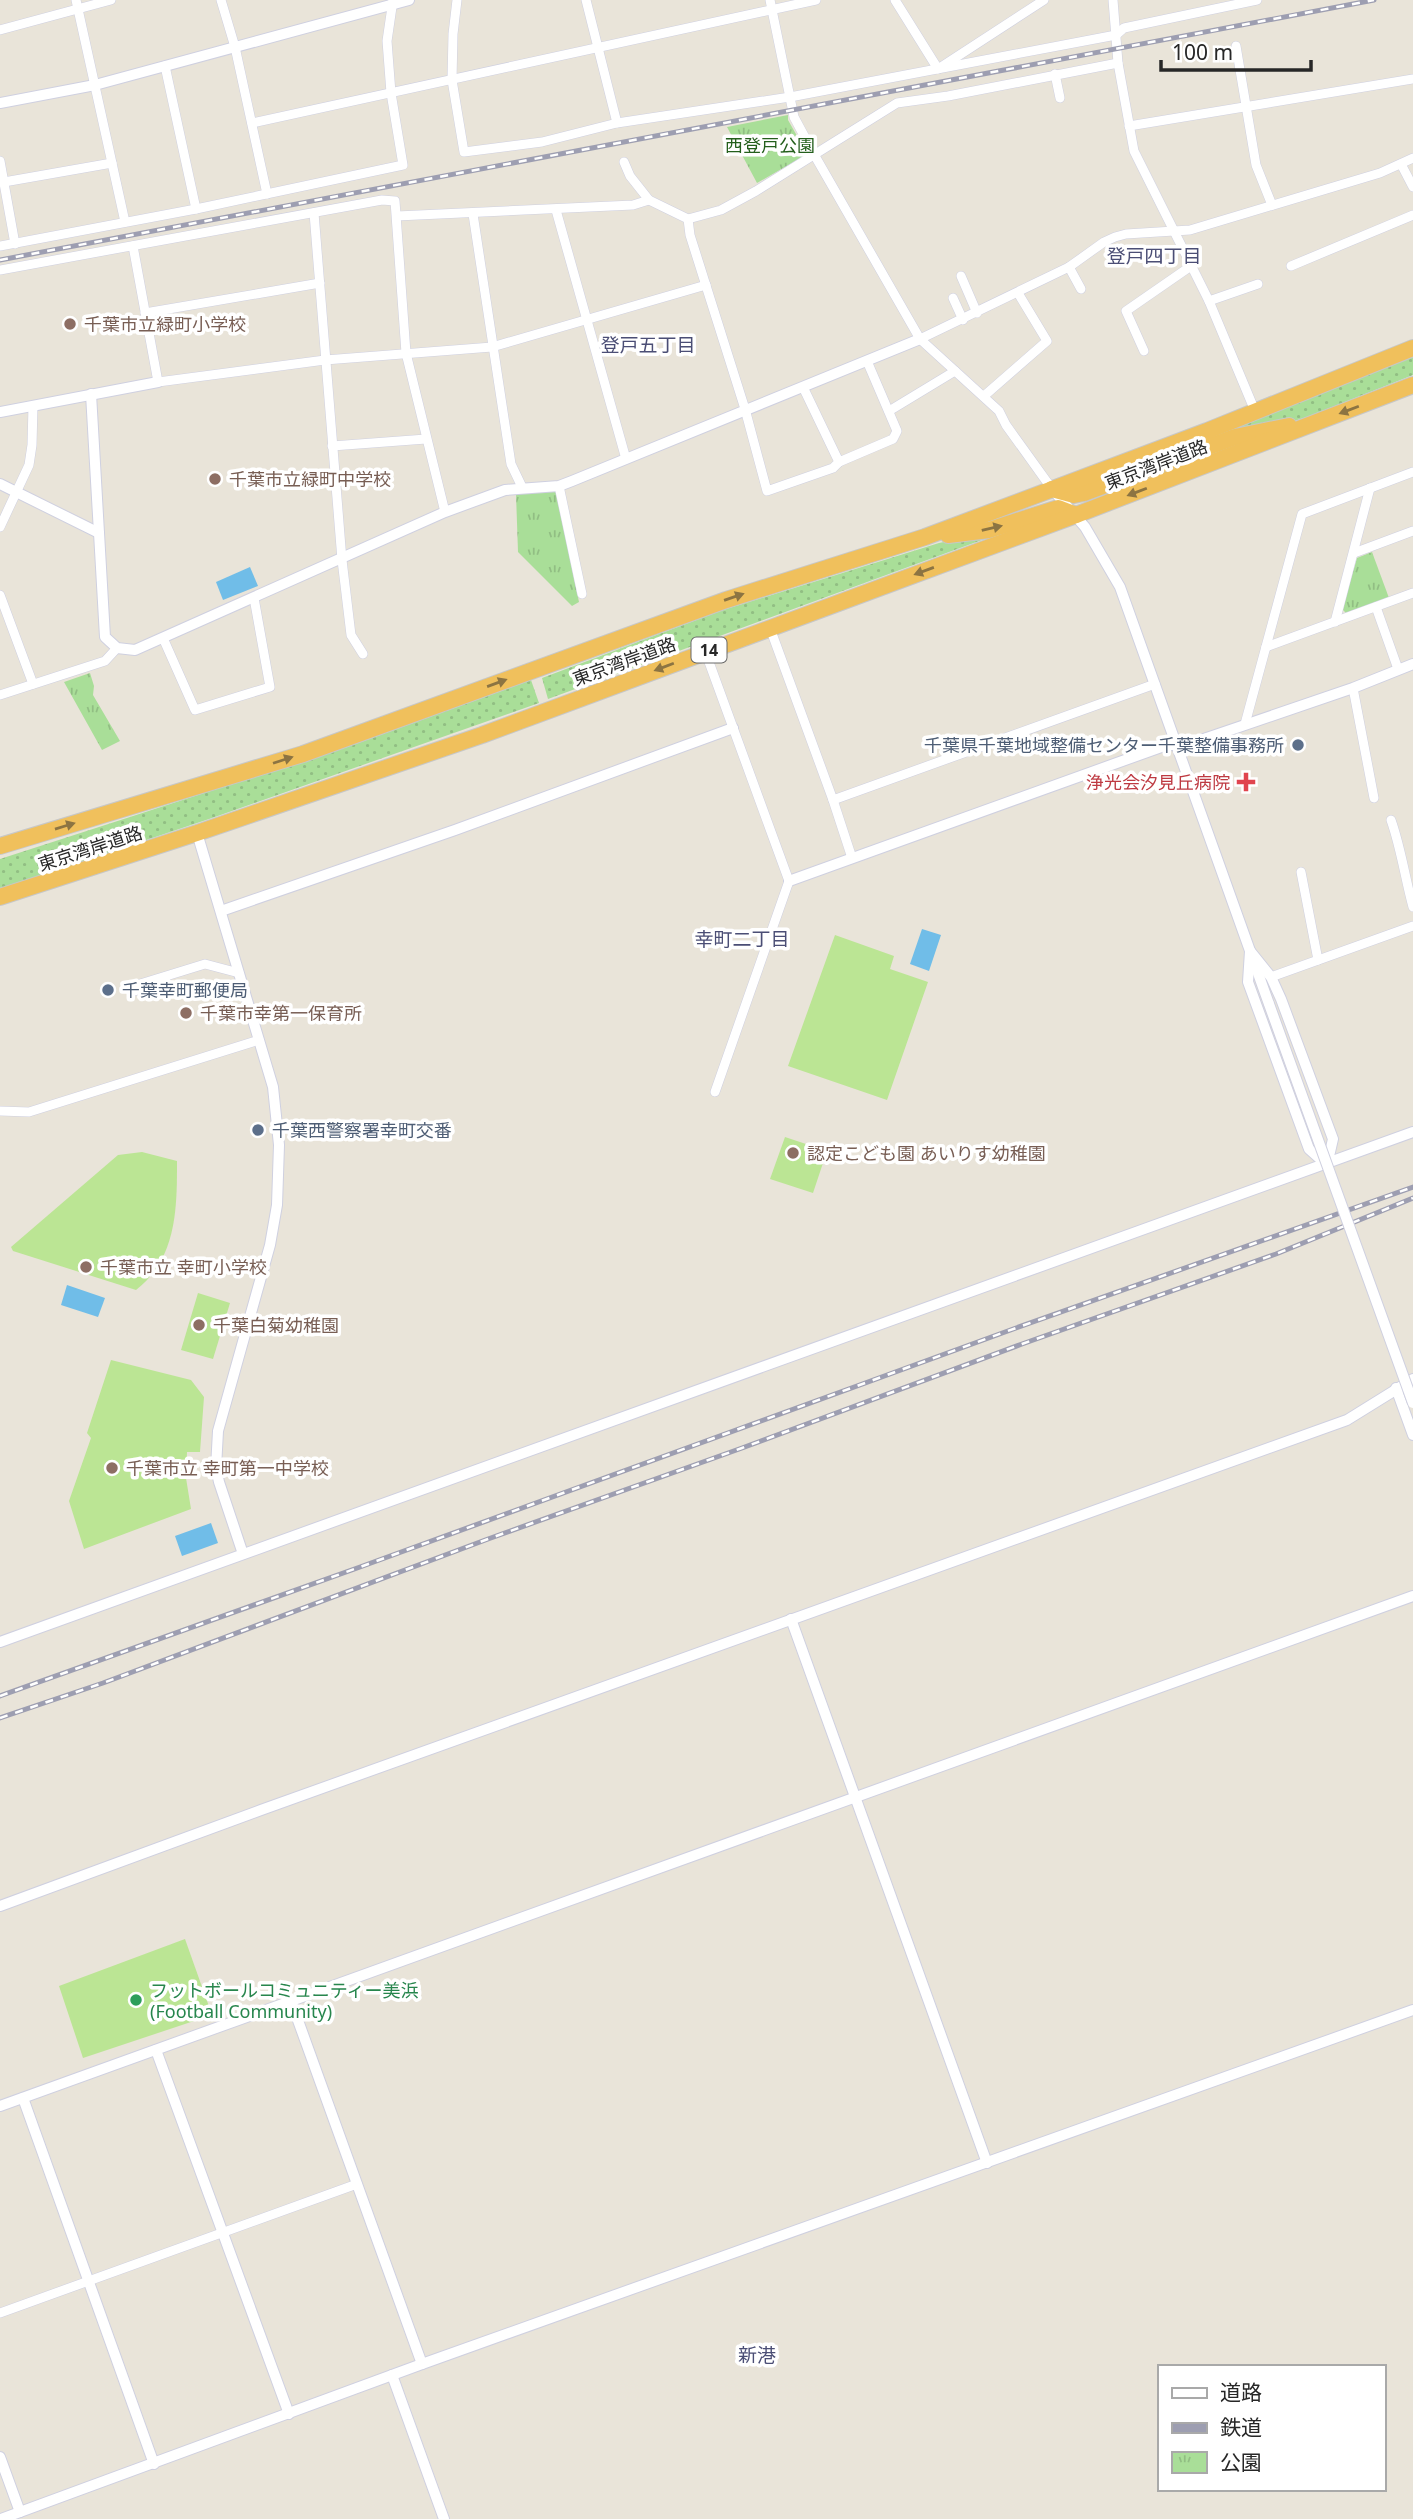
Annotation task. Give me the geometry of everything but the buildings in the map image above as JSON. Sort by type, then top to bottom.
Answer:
[{"type":"highway","name":"東京湾岸道路","points":[[0,846],[303,754],[726,600],[925,537],[1413,348]]},
{"type":"highway","name":"東京湾岸道路","points":[[0,897],[457,744],[1076,515],[1413,385]]},
{"type":"highway","points":[[1052,489],[1074,495],[1084,493],[1235,437],[1316,422]]},
{"type":"highway","points":[[925,537],[989,530],[1058,508],[1076,515]]},
{"type":"street","points":[[0,30],[77,5],[111,0]]},
{"type":"street","points":[[221,0],[235,47],[267,194]]},
{"type":"street","points":[[0,103],[95,85],[393,2],[409,0]]},
{"type":"street","points":[[457,0],[452,80],[464,152],[542,142],[617,123],[790,97],[1116,36],[1124,28],[1257,0]]},
{"type":"street","points":[[586,0],[617,123]]},
{"type":"street","points":[[252,123],[597,49],[771,5],[816,0]]},
{"type":"street","points":[[895,0],[937,69]]},
{"type":"street","points":[[937,69],[1044,0]]},
{"type":"street","points":[[1113,0],[1118,63],[1134,150],[1209,300],[1255,411]]},
{"type":"street","points":[[1197,0],[1200,11]]},
{"type":"street","points":[[0,246],[196,209],[403,165],[391,93],[387,41],[393,2]]},
{"type":"street","points":[[77,5],[125,222]]},
{"type":"street","points":[[771,5],[794,117],[920,339],[999,411],[1052,489],[1076,515],[1120,587],[1413,1403]]},
{"type":"street","points":[[1236,46],[1259,176],[1272,205]]},
{"type":"street","points":[[624,162],[630,176],[649,200],[688,219],[721,210],[815,156],[851,129],[897,103],[948,96],[1118,63]]},
{"type":"street","points":[[165,66],[196,209]]},
{"type":"street","points":[[1055,74],[1060,98]]},
{"type":"street","points":[[1129,126],[1413,79]]},
{"type":"street","points":[[90,394],[105,637],[117,648],[135,650],[445,512],[505,490],[559,486],[920,339],[1069,267],[1115,237],[1190,230],[1344,184],[1413,158]]},
{"type":"street","points":[[0,161],[15,244]]},
{"type":"street","points":[[4,182],[112,163]]},
{"type":"street","points":[[1401,164],[1413,187]]},
{"type":"street","points":[[0,270],[382,200],[395,201],[406,353],[445,512]]},
{"type":"street","points":[[397,216],[556,210],[633,205],[649,200]]},
{"type":"street","points":[[556,210],[626,459]]},
{"type":"street","points":[[314,213],[342,560],[351,635],[363,653]]},
{"type":"street","points":[[473,214],[511,464],[522,487]]},
{"type":"street","points":[[1291,266],[1413,215]]},
{"type":"street","points":[[688,219],[745,409],[766,491],[833,468],[839,462],[893,439],[897,432],[867,361]]},
{"type":"street","points":[[133,246],[158,382]]},
{"type":"street","points":[[1144,351],[1126,311],[1191,265]]},
{"type":"street","points":[[1069,267],[1081,289]]},
{"type":"street","points":[[961,276],[977,313]]},
{"type":"street","points":[[145,313],[320,283]]},
{"type":"street","points":[[1209,300],[1258,284]]},
{"type":"street","points":[[0,412],[158,382],[325,360],[492,347],[706,285]]},
{"type":"street","points":[[984,396],[1047,341],[1018,293]]},
{"type":"street","points":[[953,298],[963,320]]},
{"type":"street","points":[[889,411],[955,371]]},
{"type":"street","points":[[803,387],[839,462]]},
{"type":"street","points":[[0,527],[29,466],[33,405]]},
{"type":"street","points":[[332,446],[426,439]]},
{"type":"street","points":[[1245,724],[1302,514],[1413,472]]},
{"type":"street","points":[[0,484],[99,533]]},
{"type":"street","points":[[559,486],[582,594]]},
{"type":"street","points":[[1335,622],[1370,488]]},
{"type":"street","points":[[1353,553],[1413,531]]},
{"type":"street","points":[[1266,647],[1413,593]]},
{"type":"street","points":[[0,595],[33,684]]},
{"type":"street","points":[[163,638],[195,710],[270,687],[254,598]]},
{"type":"street","points":[[1376,607],[1398,669]]},
{"type":"street","points":[[771,628],[852,858]]},
{"type":"street","points":[[0,695],[105,661],[117,648]]},
{"type":"street","points":[[705,651],[789,881],[715,1092]]},
{"type":"street","points":[[789,881],[1164,746],[1195,742],[1353,688],[1413,664]]},
{"type":"street","points":[[833,800],[1155,684]]},
{"type":"street","points":[[1353,688],[1374,798]]},
{"type":"street","points":[[220,911],[455,830],[733,728]]},
{"type":"street","points":[[1391,820],[1399,842],[1403,871],[1413,907]]},
{"type":"street","points":[[197,833],[273,1087],[280,1149],[277,1205],[265,1266],[221,1414],[217,1454],[219,1482],[243,1554]]},
{"type":"street","points":[[1301,872],[1318,960]]},
{"type":"street","points":[[1271,977],[1413,926]]},
{"type":"street","points":[[1250,951],[1271,977],[1281,999],[1332,1139],[1326,1164]]},
{"type":"street","points":[[1250,951],[1248,982],[1309,1149],[1326,1164]]},
{"type":"street","points":[[135,991],[137,985],[205,964],[239,973]]},
{"type":"street","points":[[0,1111],[29,1112],[259,1040]]},
{"type":"street","points":[[0,1642],[1413,1132]]},
{"type":"street","points":[[0,1906],[1347,1420],[1413,1379]]},
{"type":"street","points":[[1396,1388],[1413,1435]]},
{"type":"street","points":[[0,2106],[1413,1596]]},
{"type":"street","points":[[791,1619],[987,2163]]},
{"type":"street","points":[[291,2001],[422,2364]]},
{"type":"street","points":[[1,2519],[422,2364],[1413,2010]]},
{"type":"street","points":[[156,2050],[289,2414]]},
{"type":"street","points":[[23,2098],[154,2463]]},
{"type":"street","points":[[0,2313],[357,2184]]},
{"type":"street","points":[[392,2375],[443,2519]]},
{"type":"street","points":[[0,2457],[20,2512]]},
{"type":"green space","name":"西登戸公園","points":[[788,115],[788,120],[805,150],[804,156],[757,183],[727,127]]},
{"type":"green space","points":[[1413,357],[1413,375],[1307,417],[1080,487]]},
{"type":"green space","points":[[554,490],[557,493],[579,602],[572,606],[518,552],[516,494]]},
{"type":"green space","points":[[1047,516],[548,699],[542,678],[723,610],[939,543],[988,533]]},
{"type":"green space","points":[[1372,552],[1389,598],[1347,614],[1342,609],[1357,558]]},
{"type":"green space","points":[[90,673],[94,686],[93,695],[120,741],[102,750],[64,682]]},
{"type":"green space","points":[[531,680],[539,703],[0,889],[0,859],[347,747]]},
{"type":"green space","points":[[835,935],[894,956],[890,969],[928,982],[887,1100],[788,1066]]},
{"type":"green space","points":[[785,1137],[827,1151],[813,1193],[770,1179]]},
{"type":"green space","points":[[142,1152],[177,1161],[176,1196],[167,1248],[150,1277],[136,1290],[13,1251],[11,1247],[118,1155]]},
{"type":"green space","points":[[198,1293],[230,1303],[213,1359],[181,1350]]},
{"type":"green space","points":[[111,1360],[191,1380],[204,1397],[200,1452],[187,1452],[186,1478],[191,1509],[84,1549],[69,1501],[91,1438],[87,1433]]},
{"type":"green space","name":"フットボールコミュニティー美浜 (Football Community)","points":[[185,1939],[212,2015],[83,2058],[59,1986]]},
{"type":"water","points":[[250,567],[258,586],[223,600],[216,582]]},
{"type":"water","points":[[922,929],[941,935],[929,971],[910,964]]},
{"type":"water","points":[[67,1285],[105,1298],[98,1317],[61,1305]]},
{"type":"water","points":[[211,1523],[218,1543],[182,1556],[175,1536]]},
{"type":"railway","points":[[0,260],[1374,0]]},
{"type":"railway","points":[[0,1696],[1413,1187]]},
{"type":"railway","points":[[0,1718],[103,1683],[488,1539],[1276,1254],[1413,1198]]},
{"type":"place","name":"千葉市立緑町小学校","points":[[70,324]]},
{"type":"place","name":"千葉市立緑町中学校","points":[[215,479]]},
{"type":"place","name":"千葉県千葉地域整備センター千葉整備事務所","points":[[1298,745]]},
{"type":"place","name":"浄光会汐見丘病院","points":[[1246,782]]},
{"type":"place","name":"千葉幸町郵便局","points":[[108,990]]},
{"type":"place","name":"千葉市幸第一保育所","points":[[186,1013]]},
{"type":"place","name":"千葉西警察署幸町交番","points":[[258,1130]]},
{"type":"place","name":"認定こども園 あいりす幼稚園","points":[[793,1153]]},
{"type":"place","name":"千葉市立 幸町小学校","points":[[86,1267]]},
{"type":"place","name":"千葉白菊幼稚園","points":[[199,1325]]},
{"type":"place","name":"千葉市立 幸町第一中学校","points":[[112,1468]]},
{"type":"place","name":"フットボールコミュニティー美浜 (Football Community)","points":[[136,2000]]},
{"type":"district","name":"登戸四丁目","points":[[1154,256]]},
{"type":"district","name":"登戸五丁目","points":[[648,345]]},
{"type":"district","name":"幸町二丁目","points":[[742,939]]},
{"type":"district","name":"新港","points":[[757,2355]]}]
